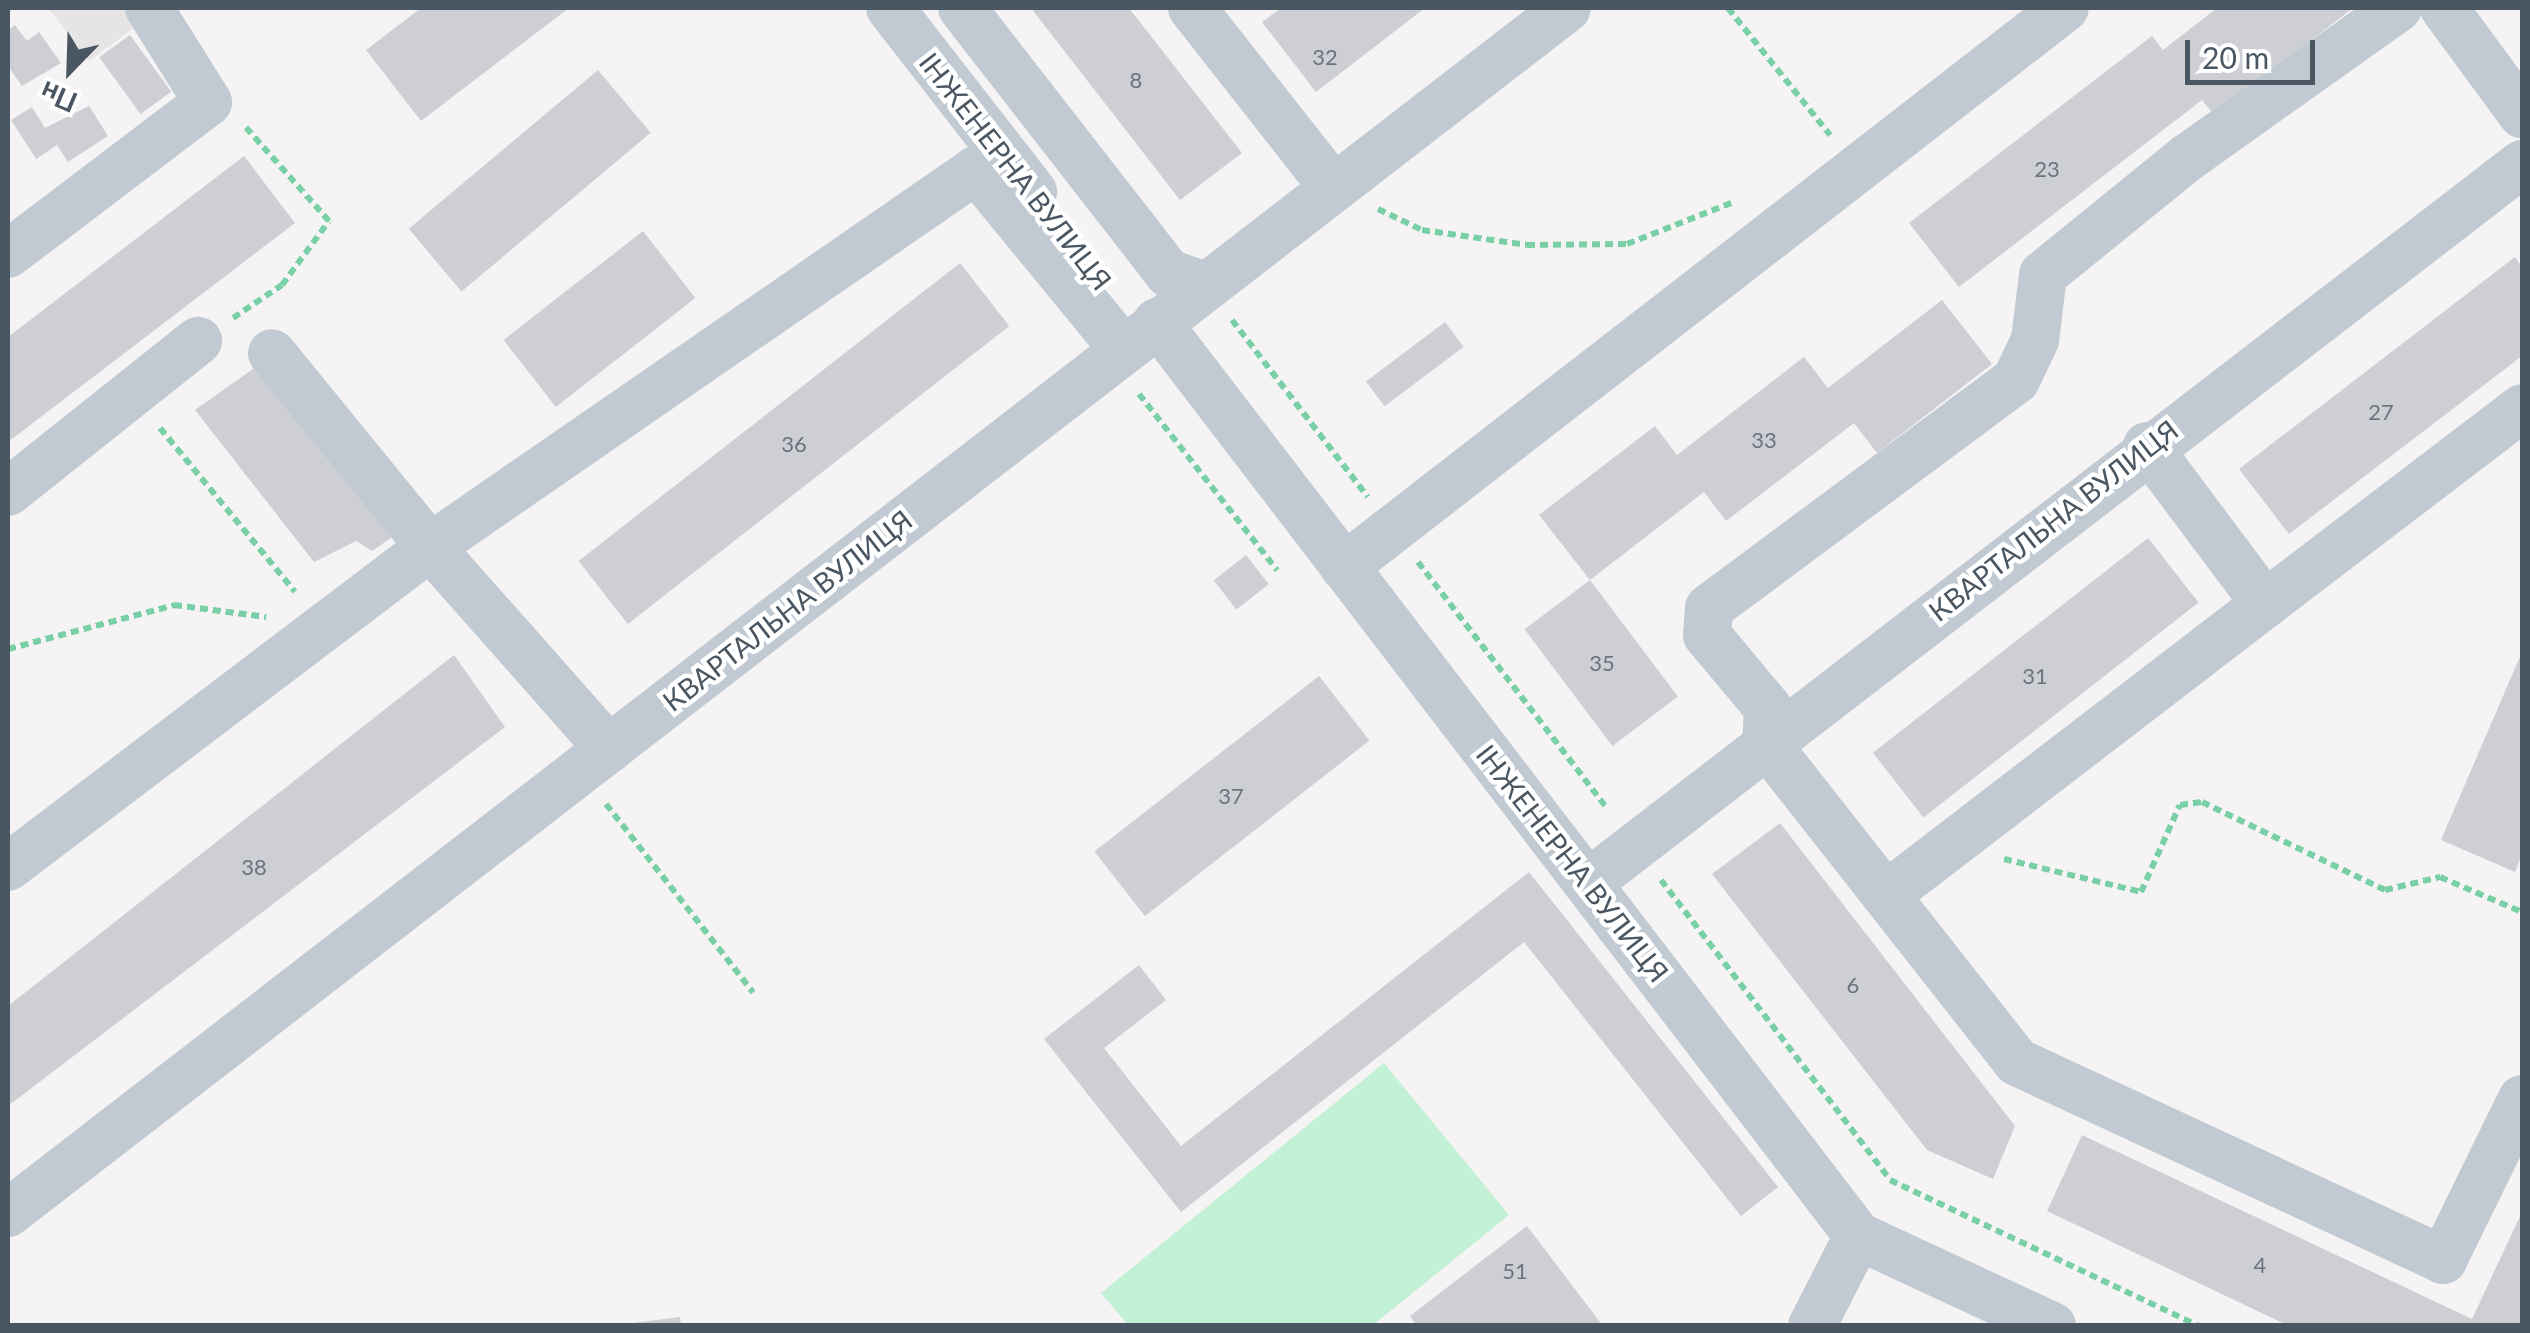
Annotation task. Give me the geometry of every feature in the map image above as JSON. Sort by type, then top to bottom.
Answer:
[{"type":"street","points":[[8,254],[208,102],[149,8]]},
{"type":"street","name":"ІНЖЕНЕРНА ВУЛИЦЯ","points":[[890,8],[1133,340]]},
{"type":"street","name":"ІНЖЕНЕРНА ВУЛИЦЯ","points":[[962,8],[1168,273],[1206,286]]},
{"type":"street","points":[[1192,8],[1332,186]]},
{"type":"street","name":"КВАРТАЛЬНА ВУЛИЦЯ","points":[[8,1213],[1566,8]]},
{"type":"street","points":[[1344,567],[2065,8]]},
{"type":"street","points":[[2398,8],[2188,157],[2043,275],[2035,340],[2016,380],[1709,608],[1707,635],[1768,708],[1766,743],[2017,1062],[2442,1260],[2522,1100]]},
{"type":"street","points":[[2462,16],[2522,114]]},
{"type":"street","name":"ІНЖЕНЕРНА ВУЛИЦЯ","points":[[430,547],[976,170],[1344,567],[1858,1236],[2052,1326]]},
{"type":"street","name":"КВАРТАЛЬНА ВУЛИЦЯ","points":[[1588,883],[2147,446],[2520,170]]},
{"type":"street","points":[[8,492],[198,341]]},
{"type":"street","points":[[272,353],[430,547],[595,760]]},
{"type":"street","points":[[1886,895],[2522,408]]},
{"type":"street","points":[[2147,446],[2265,604]]},
{"type":"street","points":[[8,868],[321,624],[430,547]]},
{"type":"street","points":[[1812,1326],[1858,1236]]},
{"type":"path","points":[[1728,8],[1854,169]]},
{"type":"path","points":[[198,341],[282,285],[329,221],[237,118],[208,102]]},
{"type":"path","points":[[1332,186],[1422,230],[1526,246],[1627,244],[1742,198]]},
{"type":"path","points":[[1133,340],[1277,570]]},
{"type":"path","points":[[130,392],[321,624]]},
{"type":"path","points":[[8,650],[174,605],[321,624]]},
{"type":"path","points":[[595,760],[753,992]]},
{"type":"path","points":[[1950,847],[2140,892],[2180,806],[2202,802],[2385,890],[2440,877],[2522,912]]},
{"type":"path","points":[[1636,846],[1890,1180],[2198,1326]]},
{"type":"shaded area","points":[[48,8],[161,8],[89,61]]},
{"type":"green space","points":[[1384,1063],[1509,1215],[1373,1325],[1128,1325],[1101,1293]]},
{"type":"building","points":[[421,8],[569,8],[421,121],[366,50]]},
{"type":"building","points":[[1031,8],[1129,8],[1242,153],[1180,200]]},
{"type":"building","points":[[1281,8],[1425,8],[1316,92],[1262,22]]},
{"type":"building","points":[[2217,8],[2353,8],[2214,115],[2202,100],[1959,287],[1909,223],[2152,36],[2163,50]]},
{"type":"building","points":[[15,25],[27,41],[39,32],[61,63],[22,86],[8,66],[8,30]]},
{"type":"building","points":[[130,35],[171,92],[140,114],[99,57]]},
{"type":"building","points":[[598,70],[651,133],[461,292],[409,229]]},
{"type":"building","points":[[89,106],[108,136],[68,162],[57,145],[36,159],[11,120],[32,107],[45,128]]},
{"type":"building","points":[[244,156],[295,223],[8,442],[8,337]]},
{"type":"building","points":[[643,231],[695,298],[556,407],[504,340]]},
{"type":"building","points":[[2515,257],[2522,267],[2522,356],[2289,534],[2239,469]]},
{"type":"building","points":[[960,263],[1009,326],[628,624],[579,561]]},
{"type":"building","points":[[1942,300],[1992,364],[1877,453],[1854,423],[1726,521],[1704,492],[1590,580],[1539,515],[1655,426],[1677,455],[1804,357],[1828,388]]},
{"type":"building","points":[[1445,322],[1464,347],[1385,406],[1366,382]]},
{"type":"building","points":[[267,359],[401,531],[372,551],[356,541],[314,562],[195,410]]},
{"type":"building","points":[[2148,538],[2198,603],[1923,817],[1873,753]]},
{"type":"building","points":[[1246,555],[1269,584],[1236,609],[1214,580]]},
{"type":"building","points":[[1590,580],[1678,697],[1612,746],[1525,629]]},
{"type":"building","points":[[2522,652],[2522,854],[2515,872],[2441,840]]},
{"type":"building","points":[[454,655],[505,727],[8,1106],[8,1006]]},
{"type":"building","points":[[1319,676],[1369,741],[1145,916],[1094,851]]},
{"type":"building","points":[[1780,823],[2015,1126],[1993,1179],[1927,1150],[1712,874]]},
{"type":"building","points":[[1529,872],[1778,1187],[1741,1216],[1524,942],[1181,1212],[1044,1039],[1139,965],[1166,1000],[1104,1048],[1181,1146]]},
{"type":"building","points":[[2082,1135],[2472,1319],[2522,1212],[2522,1326],[2289,1326],[2047,1211]]},
{"type":"building","points":[[1527,1226],[1603,1326],[1417,1326],[1410,1316]]},
{"type":"building","points":[[680,1317],[681,1326],[633,1326],[633,1323]]}]
